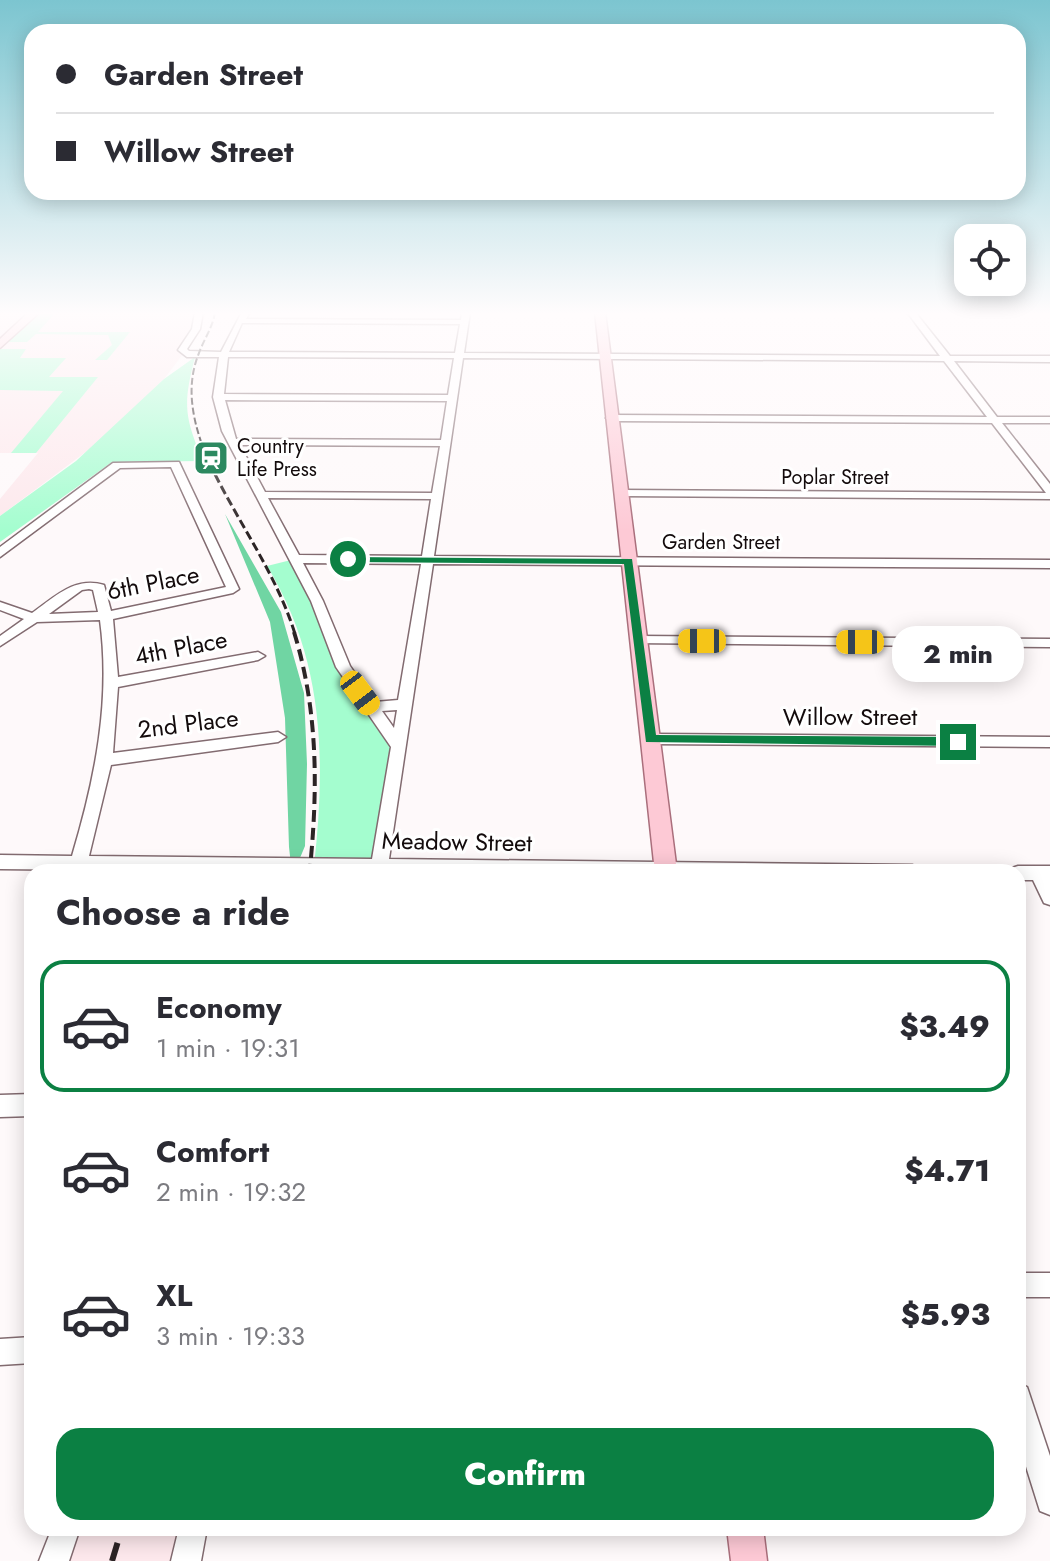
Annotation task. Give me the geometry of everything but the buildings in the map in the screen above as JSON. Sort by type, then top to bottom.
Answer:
[{"type":"main road","points":[[607,385],[665,864]]},
{"type":"main road","points":[[746,1536],[749,1561]]},
{"type":"street","points":[[218,385],[218,397],[232,442],[317,601],[343,667],[399,747]]},
{"type":"street","points":[[380,864],[455,385]]},
{"type":"street","points":[[967,385],[1050,494]]},
{"type":"street","points":[[218,397],[453,398]]},
{"type":"street","points":[[611,418],[1050,420]]},
{"type":"street","points":[[232,442],[446,443]]},
{"type":"street","name":"6th Place","points":[[0,553],[117,465],[175,464],[233,589],[107,616],[34,618]]},
{"type":"street","name":"Poplar Street","points":[[621,493],[1050,494]]},
{"type":"street","points":[[260,495],[438,496]]},
{"type":"street","name":"Garden Street","points":[[295,559],[1050,564]]},
{"type":"street","points":[[0,642],[78,587],[99,588],[107,616],[111,710],[93,815],[79,862]]},
{"type":"street","points":[[0,606],[34,618]]},
{"type":"street","points":[[638,640],[1050,643]]},
{"type":"street","name":"4th Place","points":[[112,683],[258,656]]},
{"type":"street","points":[[370,707],[404,705]]},
{"type":"street","name":"2nd Place","points":[[104,760],[278,737]]},
{"type":"street","name":"Willow Street","points":[[650,739],[1050,742]]},
{"type":"street","name":"Meadow Street","points":[[0,862],[380,864]]},
{"type":"street","points":[[1044,873],[1050,898]]},
{"type":"street","points":[[0,1106],[24,1105]]},
{"type":"street","points":[[1026,1285],[1050,1285]]},
{"type":"street","points":[[0,1352],[24,1350]]},
{"type":"street","points":[[1026,1422],[1050,1501]]},
{"type":"street","points":[[54,1561],[63,1536]]},
{"type":"street","points":[[186,1561],[191,1536]]},
{"type":"shaded area","points":[[0,385],[158,385],[103,439],[0,516],[0,499],[38,453],[0,453]]},
{"type":"shaded area","points":[[63,1536],[192,1536],[187,1561],[54,1561]]},
{"type":"green space","points":[[0,385],[92,385],[36,453],[11,453],[63,391],[0,390]]},
{"type":"green space","points":[[158,385],[189,385],[187,410],[203,461],[112,462],[0,542],[0,516],[76,461]]},
{"type":"green space","points":[[225,514],[281,612],[304,693],[307,764],[305,846],[297,864],[291,864],[285,718],[270,622]]},
{"type":"green space","points":[[295,559],[343,667],[393,739],[380,864],[314,864],[320,787],[316,711],[300,637],[286,601],[267,566]]},
{"type":"railway","points":[[192,385],[194,416],[205,453]]},
{"type":"railway","points":[[205,453],[265,564],[295,634]]},
{"type":"railway","points":[[294,632],[312,720],[315,779],[310,864]]},
{"type":"railway","points":[[112,1561],[120,1536]]},
{"type":"place","name":"Country Life Press","points":[[211,458]]},
{"type":"route","points":[[348,559],[629,561],[650,739],[958,742]]}]
